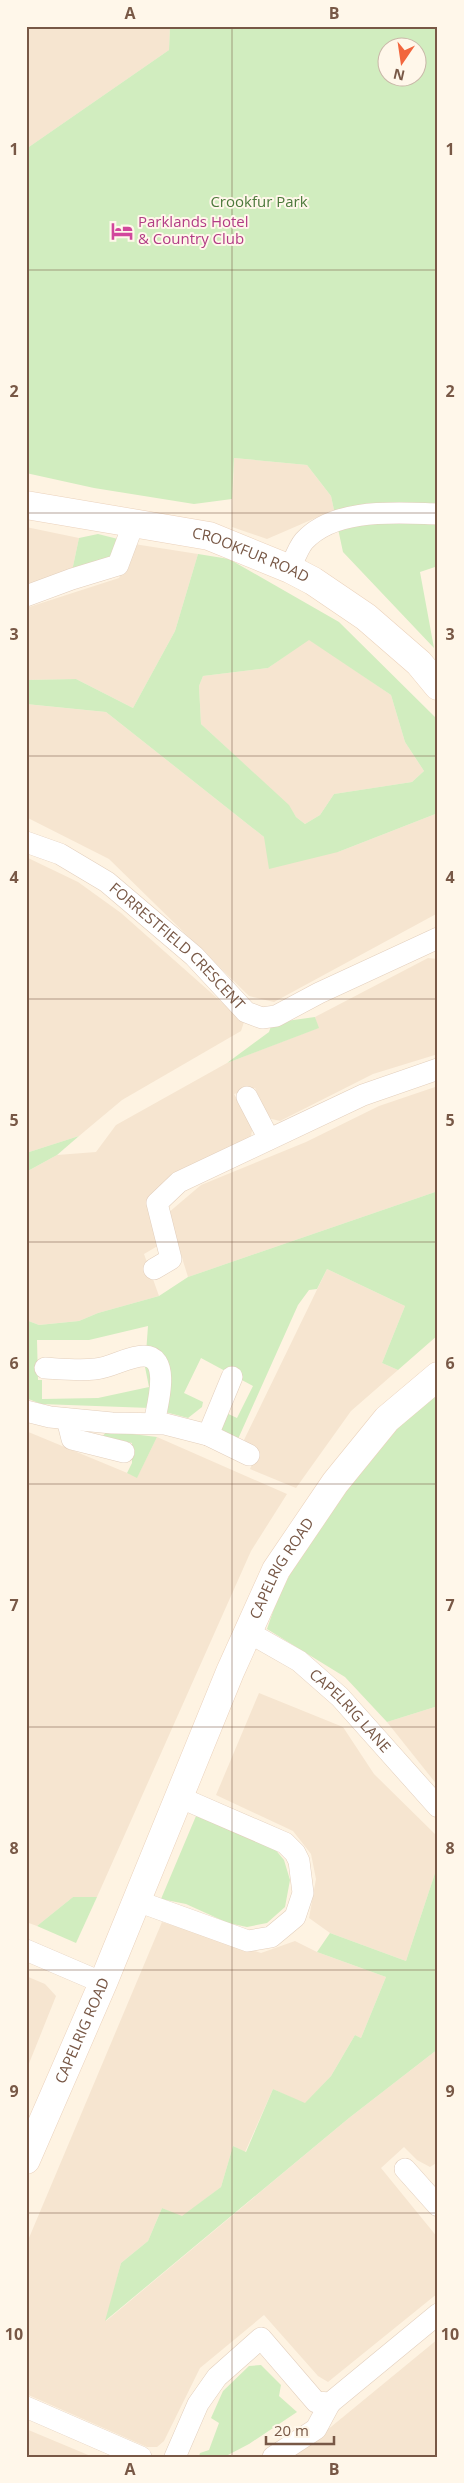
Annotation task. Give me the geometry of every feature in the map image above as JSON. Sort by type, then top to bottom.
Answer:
[{"type":"street","name":"CROOKFUR ROAD","points":[[26,505],[133,525],[209,536],[290,569],[313,581],[366,617],[419,663],[438,686]]},
{"type":"street","points":[[290,569],[303,542],[321,527],[370,512],[438,514]]},
{"type":"street","points":[[26,596],[72,578],[118,565],[133,525]]},
{"type":"street","name":"FORRESTFIELD CRESCENT","points":[[26,842],[60,854],[107,882],[194,956],[246,1012],[262,1018],[276,1016],[319,993],[438,938]]},
{"type":"street","points":[[154,1269],[171,1259],[157,1203],[180,1182],[269,1138],[363,1095],[438,1069]]},
{"type":"street","points":[[247,1097],[269,1138]]},
{"type":"street","points":[[45,1368],[96,1369],[144,1356],[154,1359],[161,1368],[161,1383],[154,1423]]},
{"type":"street","points":[[208,1435],[232,1376]]},
{"type":"street","name":"CAPELRIG ROAD","points":[[26,2160],[103,1984],[179,1797],[276,1570],[334,1483],[387,1419],[438,1376]]},
{"type":"street","points":[[26,1411],[67,1419],[112,1424],[154,1423],[189,1429],[208,1435],[249,1455]]},
{"type":"street","points":[[67,1419],[72,1439],[124,1452]]},
{"type":"street","name":"CAPELRIG LANE","points":[[248,1632],[299,1661],[340,1697],[438,1807]]},
{"type":"street","points":[[137,1901],[248,1941],[270,1937],[295,1917],[303,1894],[299,1861],[295,1853],[285,1843],[179,1797]]},
{"type":"street","points":[[26,1950],[103,1984]]},
{"type":"street","points":[[405,2168],[435,2194]]},
{"type":"street","points":[[272,2457],[316,2429],[330,2403],[438,2314]]},
{"type":"street","points":[[176,2457],[198,2404],[217,2377],[261,2338],[316,2402],[330,2403]]},
{"type":"street","points":[[26,2408],[140,2457]]},
{"type":"shaded area","points":[[26,26],[170,26],[169,50],[26,149]]},
{"type":"shaded area","points":[[234,458],[307,465],[331,496],[334,510],[267,539],[232,527]]},
{"type":"shaded area","points":[[26,527],[79,538],[72,571],[26,589]]},
{"type":"shaded area","points":[[134,544],[198,554],[175,631],[133,708],[76,679],[26,680],[26,608],[119,578]]},
{"type":"shaded area","points":[[309,639],[391,695],[405,742],[424,771],[412,782],[334,794],[320,815],[305,824],[296,817],[288,805],[201,724],[199,686],[203,676],[268,668]]},
{"type":"shaded area","points":[[26,704],[106,712],[264,837],[338,852],[438,813],[438,913],[274,1002],[249,996],[109,859],[26,817]]},
{"type":"shaded area","points":[[26,857],[78,882],[121,913],[244,1022],[241,1031],[122,1100],[79,1136],[26,1153]]},
{"type":"shaded area","points":[[428,958],[438,959],[438,1054],[373,1074],[280,1121],[268,1118],[255,1088],[234,1094],[253,1125],[251,1136],[148,1198],[161,1244],[144,1254],[159,1296],[98,1313],[79,1321],[39,1325],[26,1320],[26,1172],[57,1155],[96,1152],[116,1125],[227,1063],[318,1028],[315,1017]]},
{"type":"shaded area","points":[[438,1086],[438,1191],[188,1277],[168,1213],[201,1185],[306,1142],[379,1106]]},
{"type":"shaded area","points":[[327,1269],[405,1306],[382,1363],[398,1370],[351,1411],[296,1488],[250,1469],[258,1449],[244,1440]]},
{"type":"shaded area","points":[[26,1431],[137,1477],[157,1437],[287,1494],[251,1551],[97,1897],[73,1897],[37,1926],[26,1922]]},
{"type":"shaded area","points":[[259,1693],[343,1727],[374,1774],[438,1837],[438,1864],[406,1961],[330,1933],[309,1918],[316,1879],[311,1854],[293,1831],[216,1795]]},
{"type":"shaded area","points":[[438,1706],[438,1786],[387,1722]]},
{"type":"shaded area","points":[[162,1922],[261,1953],[295,1941],[317,1952],[386,1977],[361,2038],[355,2035],[331,2076],[305,2104],[273,2089],[245,2152],[233,2146],[221,2187],[182,2217],[162,2208],[148,2241],[121,2263],[106,2321],[349,2118],[438,2049],[438,2162],[430,2167],[417,2160],[404,2147],[381,2168],[438,2238],[438,2293],[328,2382],[318,2376],[264,2315],[200,2368],[164,2441],[157,2447],[147,2447],[26,2394],[26,2245]]},
{"type":"shaded area","points":[[26,1976],[45,1984],[56,1996],[26,2071]]},
{"type":"shaded area","points":[[438,2339],[438,2457],[287,2457],[326,2431]]},
{"type":"shaded area","points":[[26,2429],[93,2457],[26,2457]]},
{"type":"green space","name":"Crookfur Park","points":[[170,26],[438,26],[438,566],[420,572],[434,648],[343,552],[331,496],[307,465],[234,458],[232,499],[194,504],[94,488],[26,473],[26,149],[169,50]]},
{"type":"green space","points":[[98,534],[118,539],[109,560],[72,571],[79,538]]},
{"type":"green space","points":[[198,554],[229,559],[339,622],[438,722],[438,813],[338,852],[269,869],[264,837],[106,712],[26,704],[26,680],[76,679],[133,708],[175,631]],"holes":[[[309,640],[391,695],[405,742],[424,771],[412,782],[334,794],[320,815],[305,824],[296,817],[289,805],[201,724],[199,686],[203,676],[268,668]]]},
{"type":"green space","points":[[315,1017],[319,1028],[227,1063],[269,1032],[272,1023]]},
{"type":"green space","points":[[79,1136],[57,1155],[26,1172],[26,1153]]},
{"type":"green space","points":[[438,1191],[438,1335],[398,1370],[382,1363],[405,1306],[327,1269],[317,1289],[309,1290],[298,1305],[238,1439],[223,1432],[218,1420],[222,1411],[237,1418],[253,1386],[201,1358],[184,1393],[203,1402],[202,1407],[188,1418],[150,1408],[41,1404],[26,1398],[26,1320],[39,1325],[79,1321],[98,1313],[159,1296],[188,1277]],"holes":[[[148,1326],[145,1367],[149,1387],[98,1398],[42,1399],[42,1380],[38,1380],[37,1340],[89,1340]]]},
{"type":"green space","points":[[438,1391],[438,1706],[387,1722],[345,1677],[267,1629],[279,1594],[324,1514],[378,1443]]},
{"type":"green space","points":[[107,1431],[157,1437],[137,1478],[127,1473],[132,1463],[132,1443],[102,1437]]},
{"type":"green space","points":[[196,1816],[274,1848],[284,1860],[290,1880],[285,1907],[267,1923],[247,1927],[228,1923],[186,1904],[161,1899]]},
{"type":"green space","points":[[438,1864],[438,2049],[349,2118],[105,2321],[121,2263],[148,2241],[162,2208],[182,2216],[221,2187],[233,2146],[246,2152],[273,2089],[305,2103],[331,2076],[355,2035],[361,2038],[386,1977],[317,1952],[330,1933],[406,1961]]},
{"type":"green space","points":[[73,1897],[97,1897],[76,1943],[37,1926]]},
{"type":"green space","points":[[261,2365],[281,2385],[279,2396],[297,2412],[249,2444],[226,2456],[199,2457],[200,2453],[209,2450],[219,2423],[211,2418],[223,2391],[249,2366]]},
{"type":"place","name":"Parklands Hotel & Country Club","points":[[122,231]]}]
